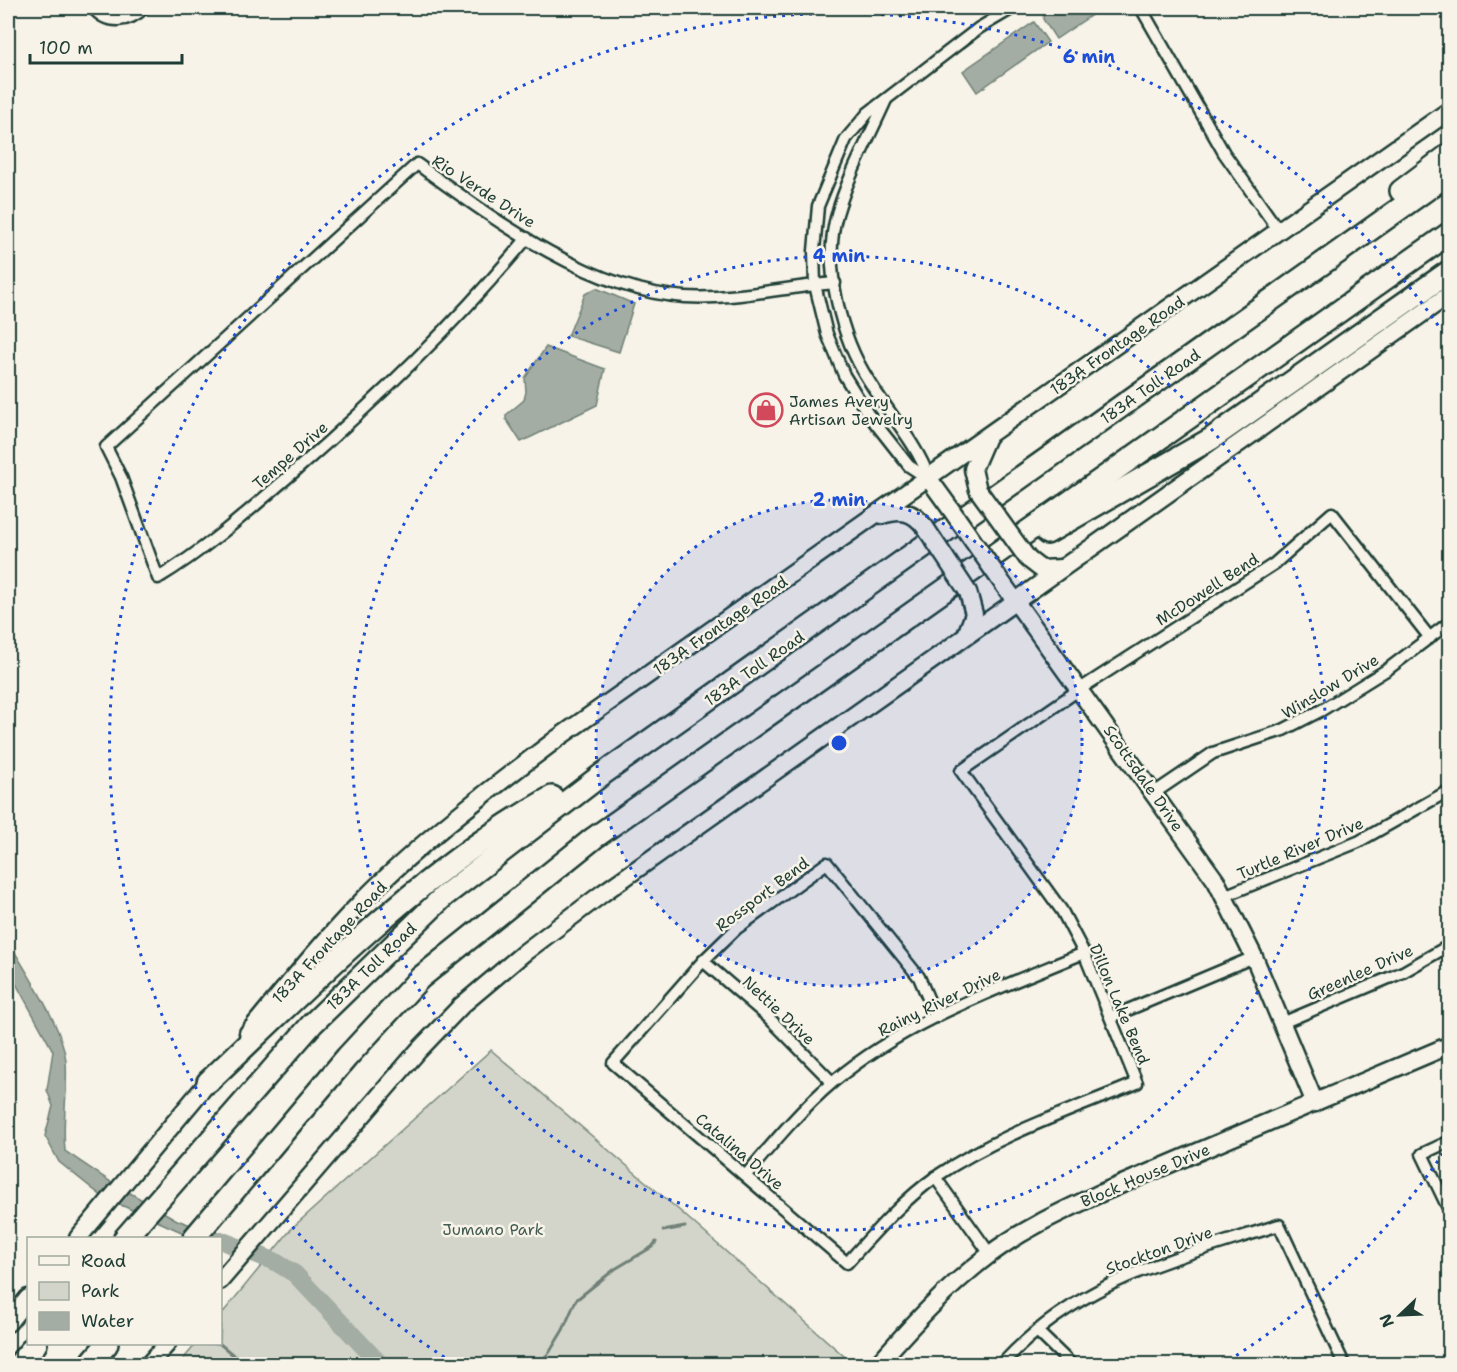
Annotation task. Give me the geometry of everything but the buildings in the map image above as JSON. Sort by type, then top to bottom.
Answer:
[{"type":"highway","points":[[1213,342],[1269,290],[1449,154]]},
{"type":"highway","name":"183A Toll Road","points":[[127,1237],[312,1024],[444,896],[604,773],[1449,173]]},
{"type":"highway","points":[[196,1237],[347,1057],[420,978],[594,838],[1449,233]]},
{"type":"highway","points":[[937,596],[1210,439],[1449,272]]},
{"type":"highway","points":[[208,1082],[343,953],[413,895],[479,845],[549,798],[604,773]]},
{"type":"highway","points":[[19,1365],[35,1345]]},
{"type":"highway","points":[[90,1365],[106,1345]]},
{"type":"main road","name":"183A Frontage Road","points":[[80,1237],[328,938],[366,897],[477,800],[558,738],[929,479],[1449,110]]},
{"type":"main road","points":[[222,1279],[390,1084],[462,1005],[525,952],[612,887],[1449,294]]},
{"type":"main road","points":[[986,438],[974,469],[978,490],[1028,559],[1041,569],[1064,568]]},
{"type":"main road","name":"Scottsdale Drive","points":[[929,479],[1154,793],[1224,896],[1254,957],[1315,1103]]},
{"type":"main road","points":[[873,518],[904,511],[918,518],[969,592],[974,605],[974,614],[966,635]]},
{"type":"main road","name":"Block House Drive","points":[[878,1365],[917,1319],[952,1285],[990,1254],[1046,1219],[1101,1193],[1449,1045]]},
{"type":"main road","points":[[8,1323],[27,1299]]},
{"type":"main road","points":[[149,1365],[166,1345]]},
{"type":"street","points":[[93,8],[109,19],[132,17],[144,8]]},
{"type":"street","name":"Scottsdale Drive","points":[[929,479],[909,466],[868,414],[844,375],[826,334],[815,285],[814,251],[818,206],[846,139],[868,113],[979,28],[1013,8]]},
{"type":"street","points":[[1141,8],[1224,153],[1279,231]]},
{"type":"street","name":"Scottsdale Drive","points":[[886,100],[837,215],[834,246],[835,283],[842,324],[867,380],[922,457],[929,479]]},
{"type":"street","name":"Rio Verde Drive","points":[[106,447],[417,164],[527,238],[580,267],[633,288],[679,296],[717,297],[835,283]]},
{"type":"street","name":"Tempe Drive","points":[[106,447],[121,477],[158,578],[191,558],[218,537],[365,411],[483,291],[527,238]]},
{"type":"street","name":"McDowell Bend","points":[[961,771],[1080,689],[1274,564],[1332,513],[1430,638]]},
{"type":"street","name":"Winslow Drive","points":[[1154,793],[1213,753],[1283,730],[1322,710],[1388,669],[1449,621]]},
{"type":"street","name":"Dillon Lake Bend","points":[[848,1263],[893,1213],[935,1177],[981,1149],[1137,1083],[1084,953],[1062,911],[961,771]]},
{"type":"street","name":"Turtle River Drive","points":[[1224,896],[1358,842],[1449,790]]},
{"type":"street","name":"Rossport Bend","points":[[613,1063],[703,961],[753,915],[827,863],[919,978],[936,1017]]},
{"type":"street","name":"Greenlee Drive","points":[[1282,1023],[1403,972],[1449,945]]},
{"type":"street","name":"Rainy River Drive","points":[[746,1175],[793,1121],[832,1082],[899,1035],[1084,953]]},
{"type":"street","points":[[1111,1017],[1254,957]]},
{"type":"street","name":"Nettie Drive","points":[[703,961],[768,1017],[832,1082]]},
{"type":"street","name":"Catalina Drive","points":[[613,1063],[848,1263]]},
{"type":"street","points":[[1449,1141],[1422,1154],[1449,1212]]},
{"type":"street","points":[[935,1177],[990,1254]]},
{"type":"street","name":"Stockton Drive","points":[[1002,1365],[1037,1330],[1067,1307],[1110,1283],[1148,1268],[1279,1225],[1344,1365]]},
{"type":"street","points":[[1037,1330],[1071,1365]]},
{"type":"green space","name":"Jumano Park","points":[[491,1050],[680,1211],[853,1364],[179,1364],[195,1345],[222,1345],[222,1314],[293,1227]]},
{"type":"water","points":[[1055,8],[1102,8],[1056,39],[1043,19],[1044,13]]},
{"type":"water","points":[[1034,22],[1048,42],[977,92],[963,71]]},
{"type":"water","points":[[596,288],[634,304],[619,352],[568,336],[585,294]]},
{"type":"water","points":[[546,347],[605,369],[597,405],[521,442],[506,419],[506,415],[524,400],[525,378]]},
{"type":"water","points":[[8,940],[51,1016],[63,1047],[66,1062],[65,1151],[111,1182],[177,1220],[284,1259],[275,1270],[222,1249],[222,1237],[193,1237],[103,1197],[59,1162],[45,1136],[53,1106],[47,1090],[53,1051],[8,969]]},
{"type":"waterway","points":[[663,1231],[685,1227]]},
{"type":"waterway","points":[[146,1228],[147,1237]]},
{"type":"waterway","points":[[222,1241],[274,1261],[295,1274],[380,1364]]},
{"type":"waterway","points":[[538,1364],[549,1353],[563,1330],[576,1300],[615,1269],[652,1247],[656,1242]]},
{"type":"waterway","points":[[221,1345],[244,1364]]},
{"type":"place","name":"James Avery Artisan Jewelry","points":[[766,410]]}]
